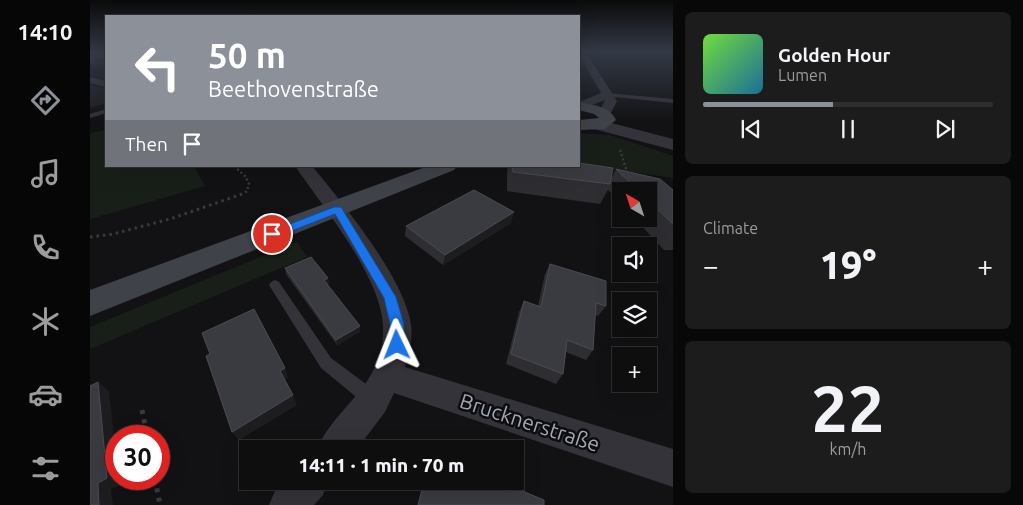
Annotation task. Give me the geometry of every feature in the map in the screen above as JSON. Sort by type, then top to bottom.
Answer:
[{"type":"main road","points":[[580,107],[604,120]]},
{"type":"main road","points":[[580,125],[604,120]]},
{"type":"main road","points":[[90,303],[338,210],[445,167]]},
{"type":"street","points":[[594,75],[611,101],[604,120],[673,144]]},
{"type":"street","points":[[90,80],[105,84]]},
{"type":"street","points":[[580,106],[606,95]]},
{"type":"street","points":[[304,167],[338,210],[390,297],[397,324],[397,345],[380,388],[342,440]]},
{"type":"street","name":"Brucknerstraße","points":[[380,388],[673,468]]},
{"type":"street","points":[[289,505],[302,490]]},
{"type":"lane","points":[[606,95],[673,101]]},
{"type":"lane","points":[[90,116],[105,111]]},
{"type":"lane","points":[[275,286],[326,363],[380,388]]},
{"type":"path","points":[[618,145],[631,182]]},
{"type":"path","points":[[90,238],[114,234],[170,219],[243,195],[248,191],[249,182],[235,167]]},
{"type":"path","points":[[142,410],[145,425]]},
{"type":"path","points":[[157,490],[160,505]]},
{"type":"shaded area","points":[[90,85],[105,89],[105,103],[90,108]]},
{"type":"shaded area","points":[[105,130],[105,167],[195,167],[205,186],[90,219],[90,133]]},
{"type":"shaded area","points":[[580,133],[610,135],[673,156],[673,178],[580,164]]},
{"type":"shaded area","points":[[297,242],[307,257],[90,349],[90,327]]},
{"type":"building","points":[[580,163],[613,168],[610,184],[513,172],[512,167],[580,167]]},
{"type":"building","points":[[616,169],[660,179],[673,190],[673,224],[658,210],[658,182],[630,182]]},
{"type":"building","points":[[474,190],[514,212],[445,255],[406,226]]},
{"type":"building","points":[[311,257],[328,278],[324,280],[360,326],[336,340],[285,268]]},
{"type":"building","points":[[550,264],[606,281],[606,306],[596,303],[593,350],[567,340],[563,374],[511,354],[524,301],[541,307]]},
{"type":"building","points":[[254,309],[285,368],[280,371],[293,395],[232,432],[206,356],[210,354],[202,333]]},
{"type":"building","points":[[98,382],[105,457],[105,479],[98,483],[99,505],[90,505],[90,386]]},
{"type":"building","points":[[422,490],[520,490],[544,500],[544,505],[418,505]]},
{"type":"route","points":[[272,234],[338,210],[390,297],[397,324],[397,345]]}]
